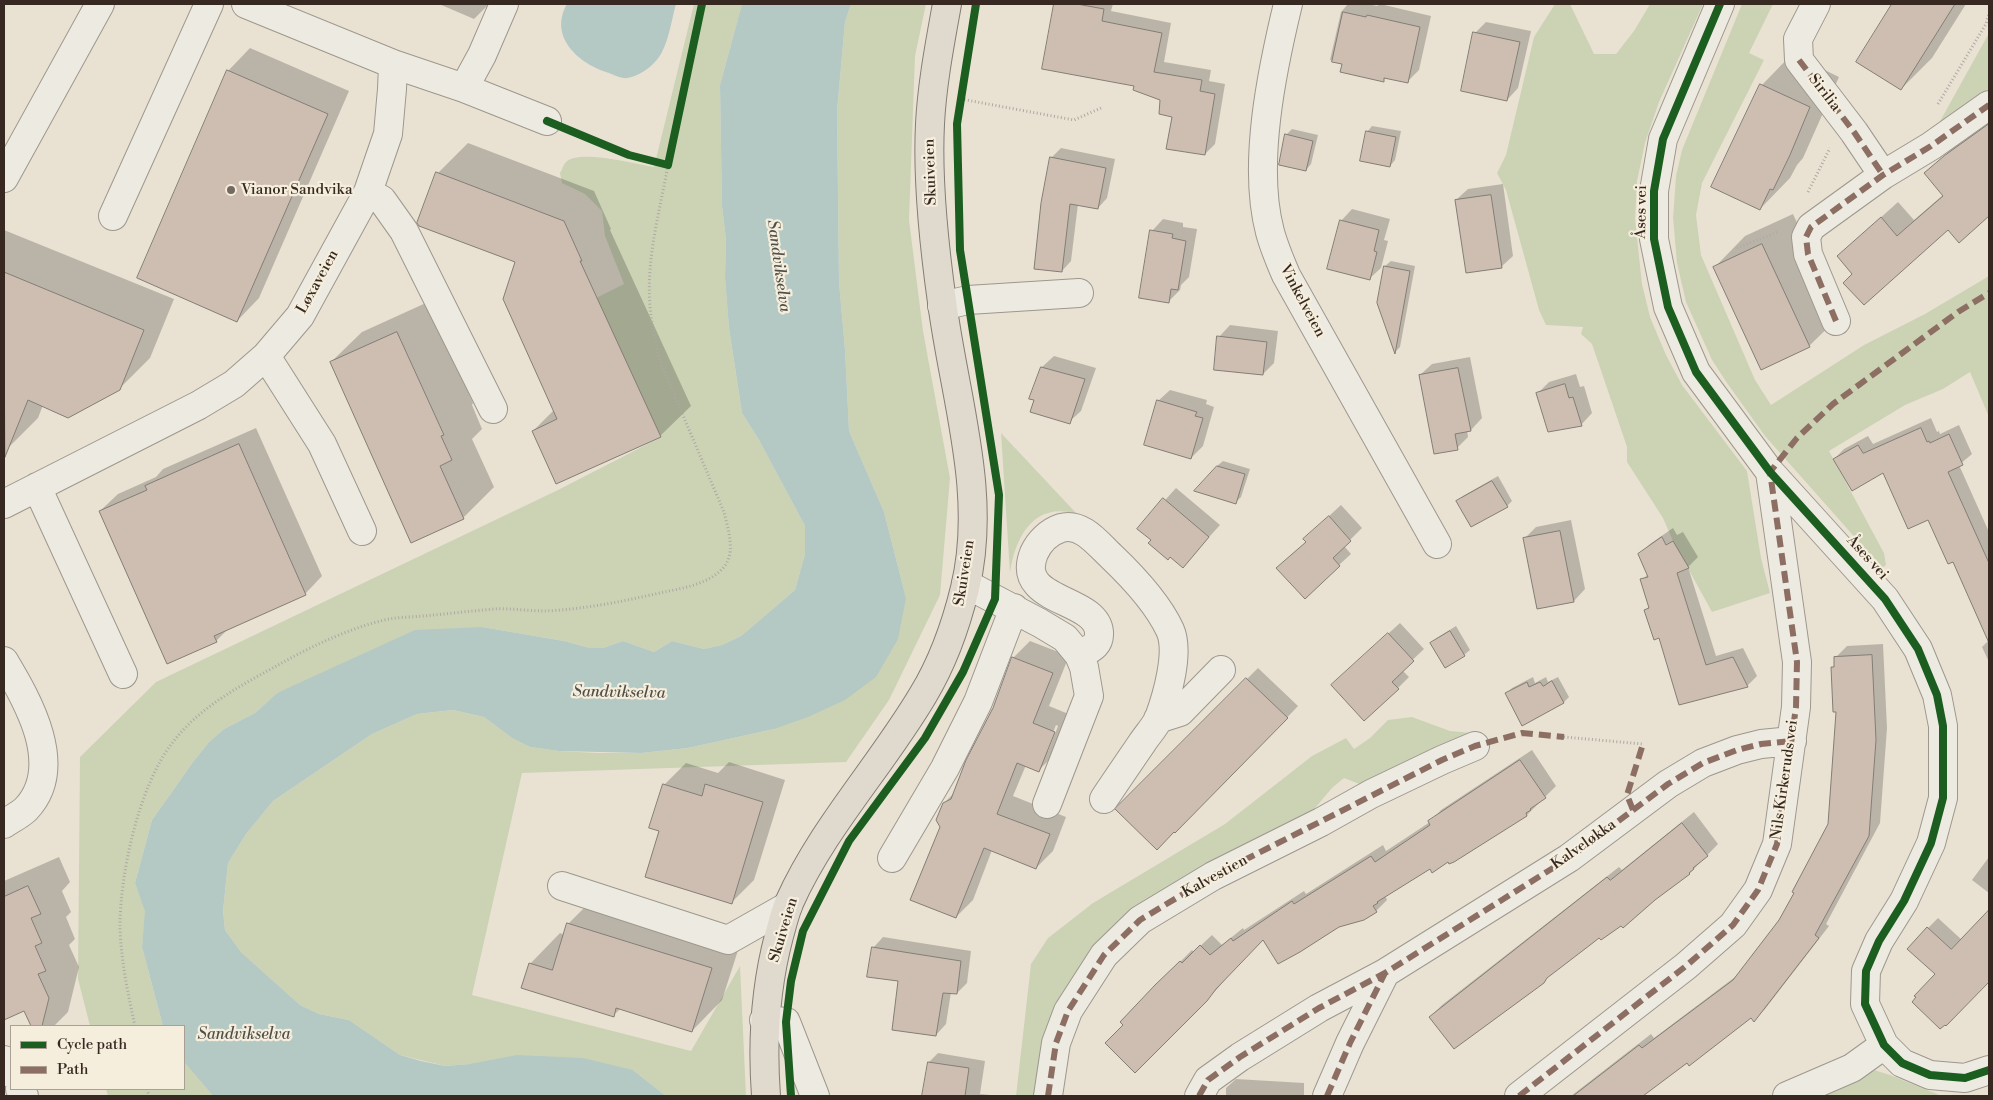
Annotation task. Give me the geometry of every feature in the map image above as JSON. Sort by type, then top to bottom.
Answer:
[{"type":"main road","name":"Skuiveien","points":[[766,1096],[763,1062],[764,1020],[771,974],[788,906],[805,871],[829,831],[895,738],[924,693],[954,632],[966,584],[972,545],[969,459],[942,306],[934,244],[930,125],[935,74],[947,4]]},
{"type":"street","points":[[4,178],[100,4]]},
{"type":"street","points":[[113,216],[209,4]]},
{"type":"street","points":[[246,4],[393,64],[464,88],[547,121]]},
{"type":"street","points":[[464,88],[482,55],[504,4]]},
{"type":"street","name":"Vinkelveien","points":[[1288,4],[1264,133],[1263,186],[1270,232],[1286,275],[1437,544]]},
{"type":"street","name":"Åses vei","points":[[1720,4],[1663,139],[1654,191],[1654,239],[1668,307],[1696,372],[1770,472],[1888,604],[1918,649],[1937,695],[1943,726],[1943,798],[1931,843],[1904,901],[1879,941],[1866,971],[1865,1004],[1884,1045],[1902,1063],[1930,1075],[1965,1078],[1989,1070]]},
{"type":"street","name":"Sirilia","points":[[1816,4],[1798,39],[1799,60],[1854,132],[1883,175]]},
{"type":"street","name":"Løxaveien","points":[[4,504],[199,405],[234,384],[266,356],[300,316],[368,192],[388,134],[393,64]]},
{"type":"street","points":[[1836,321],[1808,254],[1806,237],[1811,227],[1883,175],[1931,146],[1989,104]]},
{"type":"street","points":[[368,192],[382,200],[404,231],[493,409]]},
{"type":"street","points":[[942,306],[968,300],[1079,293]]},
{"type":"street","points":[[266,356],[322,444],[362,531]]},
{"type":"street","name":"Nils Kirkeruds vei","points":[[1519,1096],[1686,966],[1733,924],[1758,890],[1777,844],[1796,707],[1796,662],[1770,472]]},
{"type":"street","points":[[37,487],[123,674]]},
{"type":"street","points":[[1079,655],[1095,646],[1099,640],[1098,626],[1095,620],[1088,614],[1043,589],[1037,583],[1032,570],[1032,562],[1038,546],[1047,536],[1061,528],[1069,527],[1077,528],[1089,535],[1114,559],[1155,605],[1170,630],[1175,656],[1158,719],[1104,799]]},
{"type":"street","points":[[966,584],[1014,608],[1065,638],[1079,655],[1084,667],[1089,696],[1047,804]]},
{"type":"street","points":[[892,858],[945,768],[974,710],[1014,608]]},
{"type":"street","points":[[4,661],[25,697],[37,730],[45,763],[38,792],[26,810],[4,824]]},
{"type":"street","points":[[1158,719],[1180,712],[1221,670]]},
{"type":"street","name":"Kalveløkka","points":[[1199,1096],[1208,1080],[1240,1057],[1319,1008],[1385,973],[1569,858],[1668,784],[1703,763],[1761,744],[1792,741]]},
{"type":"street","name":"Kalvestien","points":[[1048,1096],[1056,1044],[1068,1011],[1104,955],[1140,920],[1213,876],[1321,822],[1371,794],[1475,746]]},
{"type":"street","points":[[562,886],[728,940],[788,906]]},
{"type":"street","points":[[1327,1096],[1385,973]]},
{"type":"street","points":[[764,1020],[786,1022],[814,1096]]},
{"type":"street","points":[[1787,1096],[1852,1068],[1884,1045]]},
{"type":"street","points":[[4,1060],[10,1071]]},
{"type":"path","points":[[1931,146],[1928,129],[1934,110],[1986,24],[1989,14]]},
{"type":"path","points":[[963,90],[961,104],[1074,120],[1101,108]]},
{"type":"path","points":[[1805,199],[1831,148]]},
{"type":"path","points":[[135,1025],[126,980],[120,929],[121,896],[132,841],[143,797],[161,759],[173,741],[191,722],[214,703],[288,659],[335,636],[366,625],[392,619],[495,609],[553,610],[625,601],[690,586],[712,578],[726,565],[730,550],[730,533],[724,512],[659,359],[650,306],[650,277],[670,155]]},
{"type":"path","points":[[658,162],[668,165]]},
{"type":"path","points":[[1737,248],[1768,236]]},
{"type":"path","points":[[1564,737],[1643,744]]},
{"type":"green space","points":[[694,4],[742,4],[720,85],[722,206],[726,240],[725,278],[729,328],[742,413],[759,440],[805,526],[805,554],[795,590],[741,636],[722,645],[704,649],[672,641],[654,652],[623,641],[603,648],[590,648],[564,641],[482,627],[277,693],[255,713],[224,729],[209,742],[152,820],[135,883],[146,911],[142,947],[163,1025],[90,1025],[78,979],[80,757],[156,682],[558,490],[661,437],[596,298],[624,284],[605,236],[602,211],[585,194],[562,183],[560,173],[566,162],[572,158],[582,157],[608,158],[654,167]]},
{"type":"green space","points":[[851,4],[926,4],[915,56],[909,220],[923,331],[950,478],[940,595],[889,700],[846,762],[522,773],[472,995],[691,1051],[740,966],[746,1096],[666,1096],[633,1070],[470,1064],[445,1066],[400,1055],[349,1020],[319,1014],[300,1005],[241,952],[225,930],[223,911],[228,863],[246,834],[273,801],[372,734],[417,714],[453,710],[484,717],[512,738],[530,747],[598,753],[641,753],[688,748],[774,729],[906,598],[884,512],[849,431],[839,282],[837,111],[845,22]]},
{"type":"green space","points":[[1555,4],[1570,4],[1594,54],[1616,54],[1634,31],[1650,4],[1703,4],[1659,102],[1645,143],[1637,181],[1635,219],[1642,284],[1650,317],[1666,355],[1682,385],[1747,471],[1761,558],[1770,593],[1712,612],[1673,541],[1663,518],[1627,462],[1627,447],[1592,344],[1581,334],[1583,327],[1546,325],[1539,310],[1506,190],[1497,173],[1506,155],[1534,37]]},
{"type":"green space","points":[[1742,4],[1773,4],[1749,53],[1764,60],[1702,183],[1696,215],[1701,255],[1755,380],[1771,405],[1864,345],[1925,314],[1989,276],[1989,417],[1970,372],[1943,389],[1905,405],[1829,451],[1884,553],[1886,565],[1882,568],[1765,436],[1712,360],[1686,302],[1677,263],[1673,218],[1676,176],[1682,150]]},
{"type":"green space","points":[[1989,33],[1989,89],[1939,123]]},
{"type":"green space","points":[[1001,433],[1077,514],[1062,511],[1038,517],[1022,535],[1010,573]]},
{"type":"green space","points":[[1412,717],[1450,731],[1472,733],[1477,740],[1362,785],[1344,778],[1332,788],[1310,814],[1118,926],[1041,1096],[1016,1096],[1031,964],[1048,938],[1093,903],[1225,824],[1312,756],[1346,738],[1354,749],[1370,738],[1388,720]]},
{"type":"green space","points":[[185,1063],[213,1096],[108,1096],[106,1090],[185,1090]]},
{"type":"green space","points":[[1874,1070],[1890,1075],[1942,1096],[1807,1096]]},
{"type":"water","points":[[567,4],[676,4],[667,41],[659,56],[643,72],[625,78],[618,77],[587,63],[570,48],[564,38],[561,27],[562,16]]},
{"type":"water","name":"Sandvikselva","points":[[742,4],[851,4],[845,22],[837,111],[839,282],[849,431],[884,512],[906,598],[898,639],[876,677],[845,700],[808,717],[774,729],[688,748],[641,753],[559,751],[530,747],[512,738],[484,717],[453,710],[417,714],[372,734],[273,801],[246,834],[228,863],[223,911],[225,930],[241,952],[300,1005],[319,1014],[349,1020],[400,1055],[421,1061],[445,1066],[470,1064],[517,1055],[583,1058],[633,1070],[666,1096],[213,1096],[185,1063],[185,1025],[163,1025],[142,947],[145,911],[135,883],[152,820],[209,742],[224,729],[255,713],[277,693],[415,630],[482,627],[564,641],[590,648],[603,648],[623,641],[654,652],[672,641],[704,649],[722,645],[741,636],[795,590],[805,554],[805,526],[759,440],[742,413],[729,328],[725,278],[726,240],[722,206],[720,85]]},
{"type":"building","points":[[1054,4],[1077,4],[1104,9],[1102,21],[1162,33],[1154,72],[1202,80],[1200,91],[1215,94],[1205,155],[1166,149],[1172,117],[1159,114],[1160,100],[1133,90],[1134,86],[1042,69]]},
{"type":"building","points":[[1892,4],[1955,4],[1901,90],[1856,62]]},
{"type":"building","points":[[1343,12],[1366,17],[1367,15],[1420,27],[1408,83],[1384,78],[1384,82],[1340,72],[1342,64],[1332,62]]},
{"type":"building","points":[[1473,32],[1520,42],[1507,101],[1461,91]]},
{"type":"building","points":[[227,70],[328,114],[237,322],[137,278]]},
{"type":"building","points":[[1760,84],[1810,107],[1790,155],[1773,190],[1770,189],[1760,210],[1711,187]]},
{"type":"building","points":[[1989,124],[1989,216],[1959,243],[1948,230],[1864,305],[1843,283],[1852,274],[1837,256],[1881,217],[1897,236],[1943,196],[1924,173],[1944,156]]},
{"type":"building","points":[[1366,131],[1396,137],[1390,167],[1360,161]]},
{"type":"building","points":[[1285,134],[1313,141],[1306,171],[1279,165]]},
{"type":"building","points":[[1050,157],[1106,168],[1098,209],[1070,204],[1062,272],[1034,269],[1041,203]]},
{"type":"building","points":[[436,172],[564,221],[582,261],[580,261],[661,437],[556,484],[532,431],[557,419],[503,299],[515,262],[419,226],[417,223]]},
{"type":"building","points":[[1491,195],[1502,268],[1466,273],[1455,200]]},
{"type":"building","points":[[1340,220],[1379,230],[1374,251],[1377,252],[1370,280],[1327,269]]},
{"type":"building","points":[[1150,230],[1173,234],[1172,238],[1186,241],[1178,290],[1171,289],[1169,303],[1139,298]]},
{"type":"building","points":[[1762,244],[1810,347],[1761,370],[1713,267]]},
{"type":"building","points":[[1384,266],[1410,271],[1395,354],[1377,303]]},
{"type":"building","points":[[4,272],[144,330],[120,390],[68,418],[28,400],[5,457]]},
{"type":"building","points":[[397,332],[444,435],[441,436],[452,460],[440,466],[464,519],[411,543],[330,362]]},
{"type":"building","points":[[1217,336],[1267,342],[1263,375],[1214,370]]},
{"type":"building","points":[[1041,367],[1085,379],[1070,424],[1030,412],[1034,400],[1029,399]]},
{"type":"building","points":[[1458,368],[1471,431],[1455,434],[1458,450],[1434,454],[1419,375]]},
{"type":"building","points":[[1565,384],[1569,398],[1573,397],[1582,426],[1548,432],[1536,393]]},
{"type":"building","points":[[1157,400],[1197,412],[1195,416],[1203,418],[1191,459],[1144,445]]},
{"type":"building","points":[[1921,428],[1927,442],[1929,441],[1930,443],[1949,434],[1963,465],[1948,472],[1989,563],[1989,643],[1953,562],[1948,564],[1928,520],[1908,529],[1883,473],[1852,491],[1833,459],[1858,445],[1863,453]]},
{"type":"building","points":[[239,444],[306,595],[214,636],[217,642],[167,664],[99,511],[147,490],[145,486]]},
{"type":"building","points":[[1217,466],[1245,474],[1236,504],[1194,491]]},
{"type":"building","points":[[1492,481],[1508,507],[1471,527],[1456,501]]},
{"type":"building","points":[[1163,498],[1209,537],[1183,568],[1170,557],[1168,560],[1148,543],[1151,540],[1137,529]]},
{"type":"building","points":[[1329,516],[1351,541],[1333,558],[1340,566],[1305,599],[1276,568],[1306,542],[1303,539]]},
{"type":"building","points":[[1560,531],[1574,602],[1537,609],[1523,538]]},
{"type":"building","points":[[1662,537],[1666,545],[1673,541],[1689,568],[1677,573],[1706,665],[1733,657],[1748,687],[1679,705],[1659,638],[1654,640],[1644,610],[1649,608],[1640,579],[1648,577],[1638,554]]},
{"type":"building","points":[[1450,631],[1465,656],[1445,668],[1430,643]]},
{"type":"building","points":[[1388,633],[1414,661],[1392,682],[1399,689],[1364,721],[1331,685]]},
{"type":"building","points":[[1872,655],[1876,740],[1869,836],[1815,935],[1819,938],[1754,1022],[1751,1018],[1689,1066],[1687,1063],[1643,1096],[1573,1096],[1639,1045],[1642,1048],[1733,980],[1779,920],[1828,824],[1836,712],[1833,712],[1831,667],[1834,667],[1834,657]]},
{"type":"building","points":[[1012,657],[1053,673],[1033,723],[1055,732],[1039,772],[1017,763],[997,814],[1050,834],[1036,869],[984,848],[956,918],[910,900],[940,827],[936,820],[943,803],[951,799],[966,760],[993,708]]},
{"type":"building","points":[[1246,678],[1288,718],[1157,850],[1115,809]]},
{"type":"building","points":[[1552,681],[1564,703],[1522,726],[1505,693],[1527,682],[1529,687],[1540,682],[1543,686]]},
{"type":"building","points":[[1520,760],[1546,798],[1530,809],[1526,813],[1527,816],[1454,862],[1449,864],[1448,862],[1432,873],[1430,869],[1377,902],[1373,906],[1377,912],[1364,920],[1339,927],[1278,964],[1263,940],[1207,1001],[1135,1073],[1105,1043],[1123,1025],[1120,1022],[1155,985],[1200,945],[1210,955],[1231,938],[1233,941],[1292,901],[1294,904],[1371,856],[1375,862],[1430,825],[1428,821]]},
{"type":"building","points":[[663,784],[702,796],[705,784],[763,802],[732,904],[645,877],[659,831],[649,828]]},
{"type":"building","points":[[1682,823],[1708,856],[1693,868],[1690,874],[1655,900],[1623,928],[1621,926],[1601,940],[1599,938],[1547,978],[1544,983],[1454,1049],[1429,1017],[1607,877],[1610,880]]},
{"type":"building","points":[[28,886],[41,914],[31,918],[42,943],[35,946],[46,971],[38,974],[49,998],[42,1025],[31,1025],[24,1011],[4,1020],[4,897]]},
{"type":"building","points":[[1989,910],[1989,982],[1946,1026],[1940,1029],[1912,1002],[1916,997],[1914,996],[1935,974],[1907,949],[1927,927],[1951,949]]},
{"type":"building","points":[[567,923],[712,968],[692,1032],[616,1008],[614,1017],[521,988],[529,963],[552,970]]},
{"type":"building","points":[[872,947],[961,961],[957,994],[943,993],[936,1036],[892,1030],[898,981],[867,977]]},
{"type":"building","points":[[928,1062],[969,1068],[965,1096],[922,1096]]},
{"type":"marked path","points":[[1799,60],[1854,132],[1883,175]]},
{"type":"marked path","points":[[1836,321],[1808,254],[1806,237],[1811,227],[1883,175],[1931,146],[1989,105]]},
{"type":"marked path","points":[[1519,1096],[1686,966],[1733,925],[1758,890],[1777,844],[1796,707],[1797,662],[1770,472],[1797,438],[1833,404],[1958,312],[1989,293]]},
{"type":"marked path","points":[[1048,1096],[1056,1043],[1068,1011],[1104,955],[1140,920],[1213,876],[1442,760],[1475,746],[1522,733],[1564,737]]},
{"type":"marked path","points":[[1199,1096],[1208,1080],[1240,1057],[1319,1008],[1385,973],[1569,858],[1668,784],[1703,763],[1737,750],[1761,744],[1792,741]]},
{"type":"marked path","points":[[1633,810],[1627,795],[1643,744]]},
{"type":"marked path","points":[[1327,1096],[1350,1043],[1385,973]]},
{"type":"cycle path","points":[[547,121],[629,155],[668,165],[702,4]]},
{"type":"cycle path","points":[[791,1096],[786,1022],[791,981],[803,931],[849,841],[925,738],[963,672],[995,599],[999,495],[960,250],[957,124],[976,4]]},
{"type":"cycle path","points":[[1720,4],[1663,139],[1654,191],[1654,239],[1668,307],[1696,372],[1770,472],[1885,599],[1918,649],[1937,695],[1943,726],[1943,798],[1931,843],[1904,901],[1879,941],[1866,971],[1865,1004],[1884,1045],[1902,1063],[1930,1075],[1965,1078],[1989,1070]]},
{"type":"place","name":"Vianor Sandvika","points":[[231,190]]}]
